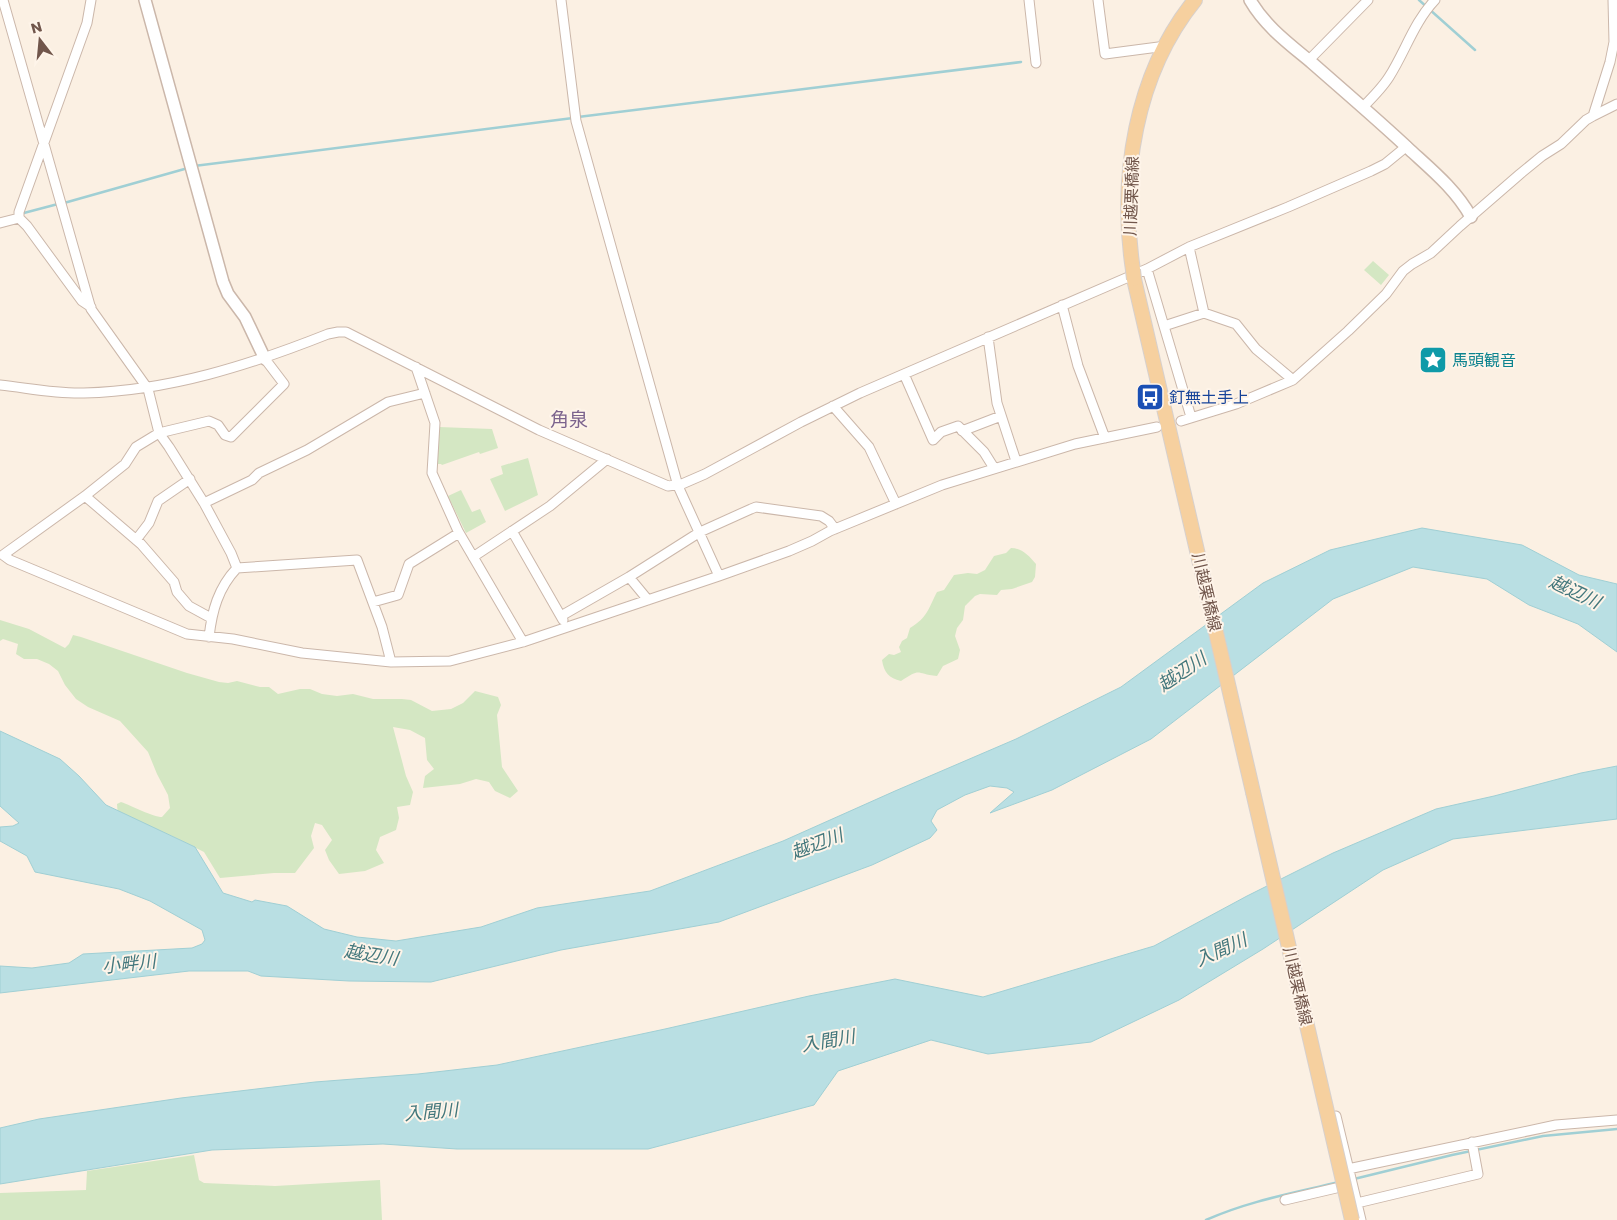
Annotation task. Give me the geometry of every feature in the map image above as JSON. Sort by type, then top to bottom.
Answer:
[{"type":"main road","name":"川越栗橋線","points":[[1195,0],[1178,24],[1166,46],[1147,90],[1133,141],[1129,168],[1128,216],[1134,274],[1352,1220]]},
{"type":"street","points":[[3,0],[91,307],[148,389],[158,433],[190,479],[231,552],[237,568]]},
{"type":"street","points":[[91,0],[87,23],[19,212],[19,218],[82,301],[91,307]]},
{"type":"street","points":[[145,0],[223,282],[228,294],[245,317],[264,359],[284,384],[231,436],[225,435],[218,425],[208,420],[158,433],[136,447],[125,464],[85,496],[3,555],[10,560],[187,634],[233,639],[302,653],[391,662],[450,661],[522,642],[789,551],[835,529],[942,485],[1075,444],[1157,427]]},
{"type":"street","points":[[561,0],[576,121],[678,486],[719,576]]},
{"type":"street","points":[[1029,0],[1036,63]]},
{"type":"street","points":[[1098,0],[1105,54],[1166,46]]},
{"type":"street","points":[[1250,0],[1270,27],[1407,146],[1453,191],[1471,217]]},
{"type":"street","points":[[1309,60],[1368,0]]},
{"type":"street","points":[[1363,107],[1388,79],[1417,23],[1435,0]]},
{"type":"street","points":[[1593,116],[1608,71],[1613,48],[1613,0]]},
{"type":"street","points":[[1181,421],[1236,404],[1293,380],[1386,294],[1403,271],[1431,253],[1520,174],[1542,156],[1561,144],[1586,120],[1617,104]]},
{"type":"street","points":[[0,385],[55,392],[83,393],[148,389],[210,375],[264,359],[338,332],[346,332],[539,430],[668,486],[678,486],[705,474],[833,406],[1147,269],[1189,248],[1385,164],[1407,146]]},
{"type":"street","points":[[0,223],[19,218]]},
{"type":"street","points":[[1189,248],[1204,313]]},
{"type":"street","points":[[1147,269],[1191,417]]},
{"type":"street","points":[[1062,305],[1078,366],[1105,438]]},
{"type":"street","points":[[1164,326],[1204,313],[1236,324],[1256,349],[1293,380]]},
{"type":"street","points":[[988,338],[997,403],[1016,461]]},
{"type":"street","points":[[416,367],[435,424],[432,473],[459,533],[522,642]]},
{"type":"street","points":[[904,374],[933,440],[941,432],[958,426],[984,452],[994,468]]},
{"type":"street","points":[[204,503],[252,480],[259,473],[307,450],[388,402],[425,393]]},
{"type":"street","points":[[833,406],[869,447],[896,504]]},
{"type":"street","points":[[962,431],[1001,416]]},
{"type":"street","points":[[473,556],[550,506],[607,459]]},
{"type":"street","points":[[136,540],[149,522],[158,501],[190,479]]},
{"type":"street","points":[[85,496],[136,540],[174,582],[177,592],[190,606],[211,618]]},
{"type":"street","points":[[561,616],[700,532],[756,508],[821,516],[829,520],[835,529]]},
{"type":"street","points":[[512,531],[568,627]]},
{"type":"street","points":[[373,602],[398,595],[409,564],[459,533]]},
{"type":"street","points":[[209,637],[211,618],[220,592],[228,577],[237,568],[357,560],[382,627],[391,662]]},
{"type":"street","points":[[628,577],[648,600]]},
{"type":"street","points":[[1336,1116],[1361,1220]]},
{"type":"street","points":[[1348,1169],[1556,1125],[1617,1120]]},
{"type":"street","points":[[1357,1203],[1478,1174],[1472,1142]]},
{"type":"street","points":[[1285,1200],[1352,1185]]},
{"type":"green space","points":[[1373,261],[1389,275],[1381,285],[1364,270]]},
{"type":"green space","points":[[439,427],[492,429],[498,448],[480,454],[479,452],[442,465],[437,464]]},
{"type":"green space","points":[[528,458],[538,495],[505,511],[490,479],[503,474],[501,466]]},
{"type":"green space","points":[[461,490],[472,512],[480,509],[486,522],[466,533],[448,496]]},
{"type":"green space","points":[[1011,548],[1022,551],[1036,564],[1035,577],[1032,582],[1012,589],[1001,590],[997,595],[980,594],[975,596],[965,606],[963,620],[957,628],[955,636],[960,650],[958,659],[943,666],[937,676],[919,672],[901,681],[888,674],[882,660],[889,654],[894,655],[901,652],[899,647],[902,641],[907,638],[910,628],[924,616],[937,592],[944,590],[954,575],[977,574],[985,570],[994,556],[1006,553]]},
{"type":"green space","points":[[0,620],[29,629],[65,648],[73,635],[187,673],[219,682],[237,681],[260,687],[269,687],[278,694],[300,689],[310,689],[322,694],[337,696],[353,694],[373,699],[402,699],[411,700],[432,711],[451,709],[463,703],[475,691],[498,697],[501,705],[497,715],[502,767],[518,791],[510,798],[495,791],[489,782],[476,779],[460,784],[423,788],[425,776],[434,769],[427,760],[425,738],[410,730],[393,727],[406,776],[413,792],[410,805],[397,807],[399,818],[396,830],[380,837],[376,850],[384,863],[365,871],[339,874],[329,860],[325,850],[332,840],[322,825],[315,823],[311,836],[314,848],[295,873],[220,878],[204,852],[172,836],[118,817],[117,804],[121,802],[158,817],[162,817],[170,808],[168,795],[148,752],[120,721],[88,707],[76,699],[65,685],[58,671],[49,664],[37,659],[24,659],[16,654],[18,644],[3,639],[0,641]]},
{"type":"green space","points":[[194,1155],[199,1180],[204,1183],[275,1186],[380,1180],[382,1220],[0,1220],[0,1193],[86,1190],[87,1171]]},
{"type":"water","points":[[1422,528],[1522,545],[1579,575],[1617,584],[1617,652],[1578,624],[1529,605],[1487,579],[1413,567],[1333,599],[1151,739],[1052,790],[990,813],[1014,792],[1007,788],[990,786],[965,795],[937,810],[931,821],[937,830],[930,838],[872,865],[719,922],[561,950],[431,982],[349,981],[261,976],[248,971],[189,971],[0,993],[0,966],[32,968],[69,963],[83,954],[192,948],[202,944],[205,940],[202,930],[150,901],[119,889],[35,872],[27,856],[0,841],[0,827],[13,826],[19,823],[0,806],[0,731],[60,759],[106,805],[195,847],[223,893],[252,902],[255,900],[287,906],[324,929],[357,937],[396,941],[481,927],[537,908],[650,891],[783,841],[1016,739],[1121,687],[1263,583],[1330,550]]},
{"type":"water","name":"入間川","points":[[1617,766],[1617,819],[1453,839],[1383,870],[1263,949],[1179,1000],[1091,1042],[988,1054],[931,1040],[838,1071],[814,1105],[648,1149],[457,1149],[383,1144],[212,1150],[0,1184],[0,1128],[39,1119],[181,1098],[315,1082],[418,1074],[497,1065],[809,996],[895,979],[983,997],[1154,946],[1333,853],[1436,809],[1581,773]]},
{"type":"waterway","points":[[1419,0],[1475,50]]},
{"type":"waterway","points":[[578,117],[1021,62]]},
{"type":"waterway","points":[[194,166],[573,118]]},
{"type":"waterway","points":[[64,203],[188,168]]},
{"type":"waterway","points":[[20,214],[58,204]]},
{"type":"waterway","points":[[1354,1179],[1452,1155],[1543,1136],[1617,1129]]},
{"type":"waterway","points":[[1206,1220],[1255,1203],[1339,1182]]},
{"type":"place","name":"馬頭観音","points":[[1433,360]]},
{"type":"place","name":"釘無土手上","points":[[1150,397]]},
{"type":"district","name":"角泉","points":[[569,419]]},
{"type":"water label","name":"越辺川","points":[[1575,592]]},
{"type":"water label","name":"越辺川","points":[[1182,672]]},
{"type":"water label","name":"越辺川","points":[[817,844]]},
{"type":"water label","name":"越辺川","points":[[371,955]]},
{"type":"water label","name":"小畔川","points":[[129,964]]}]
